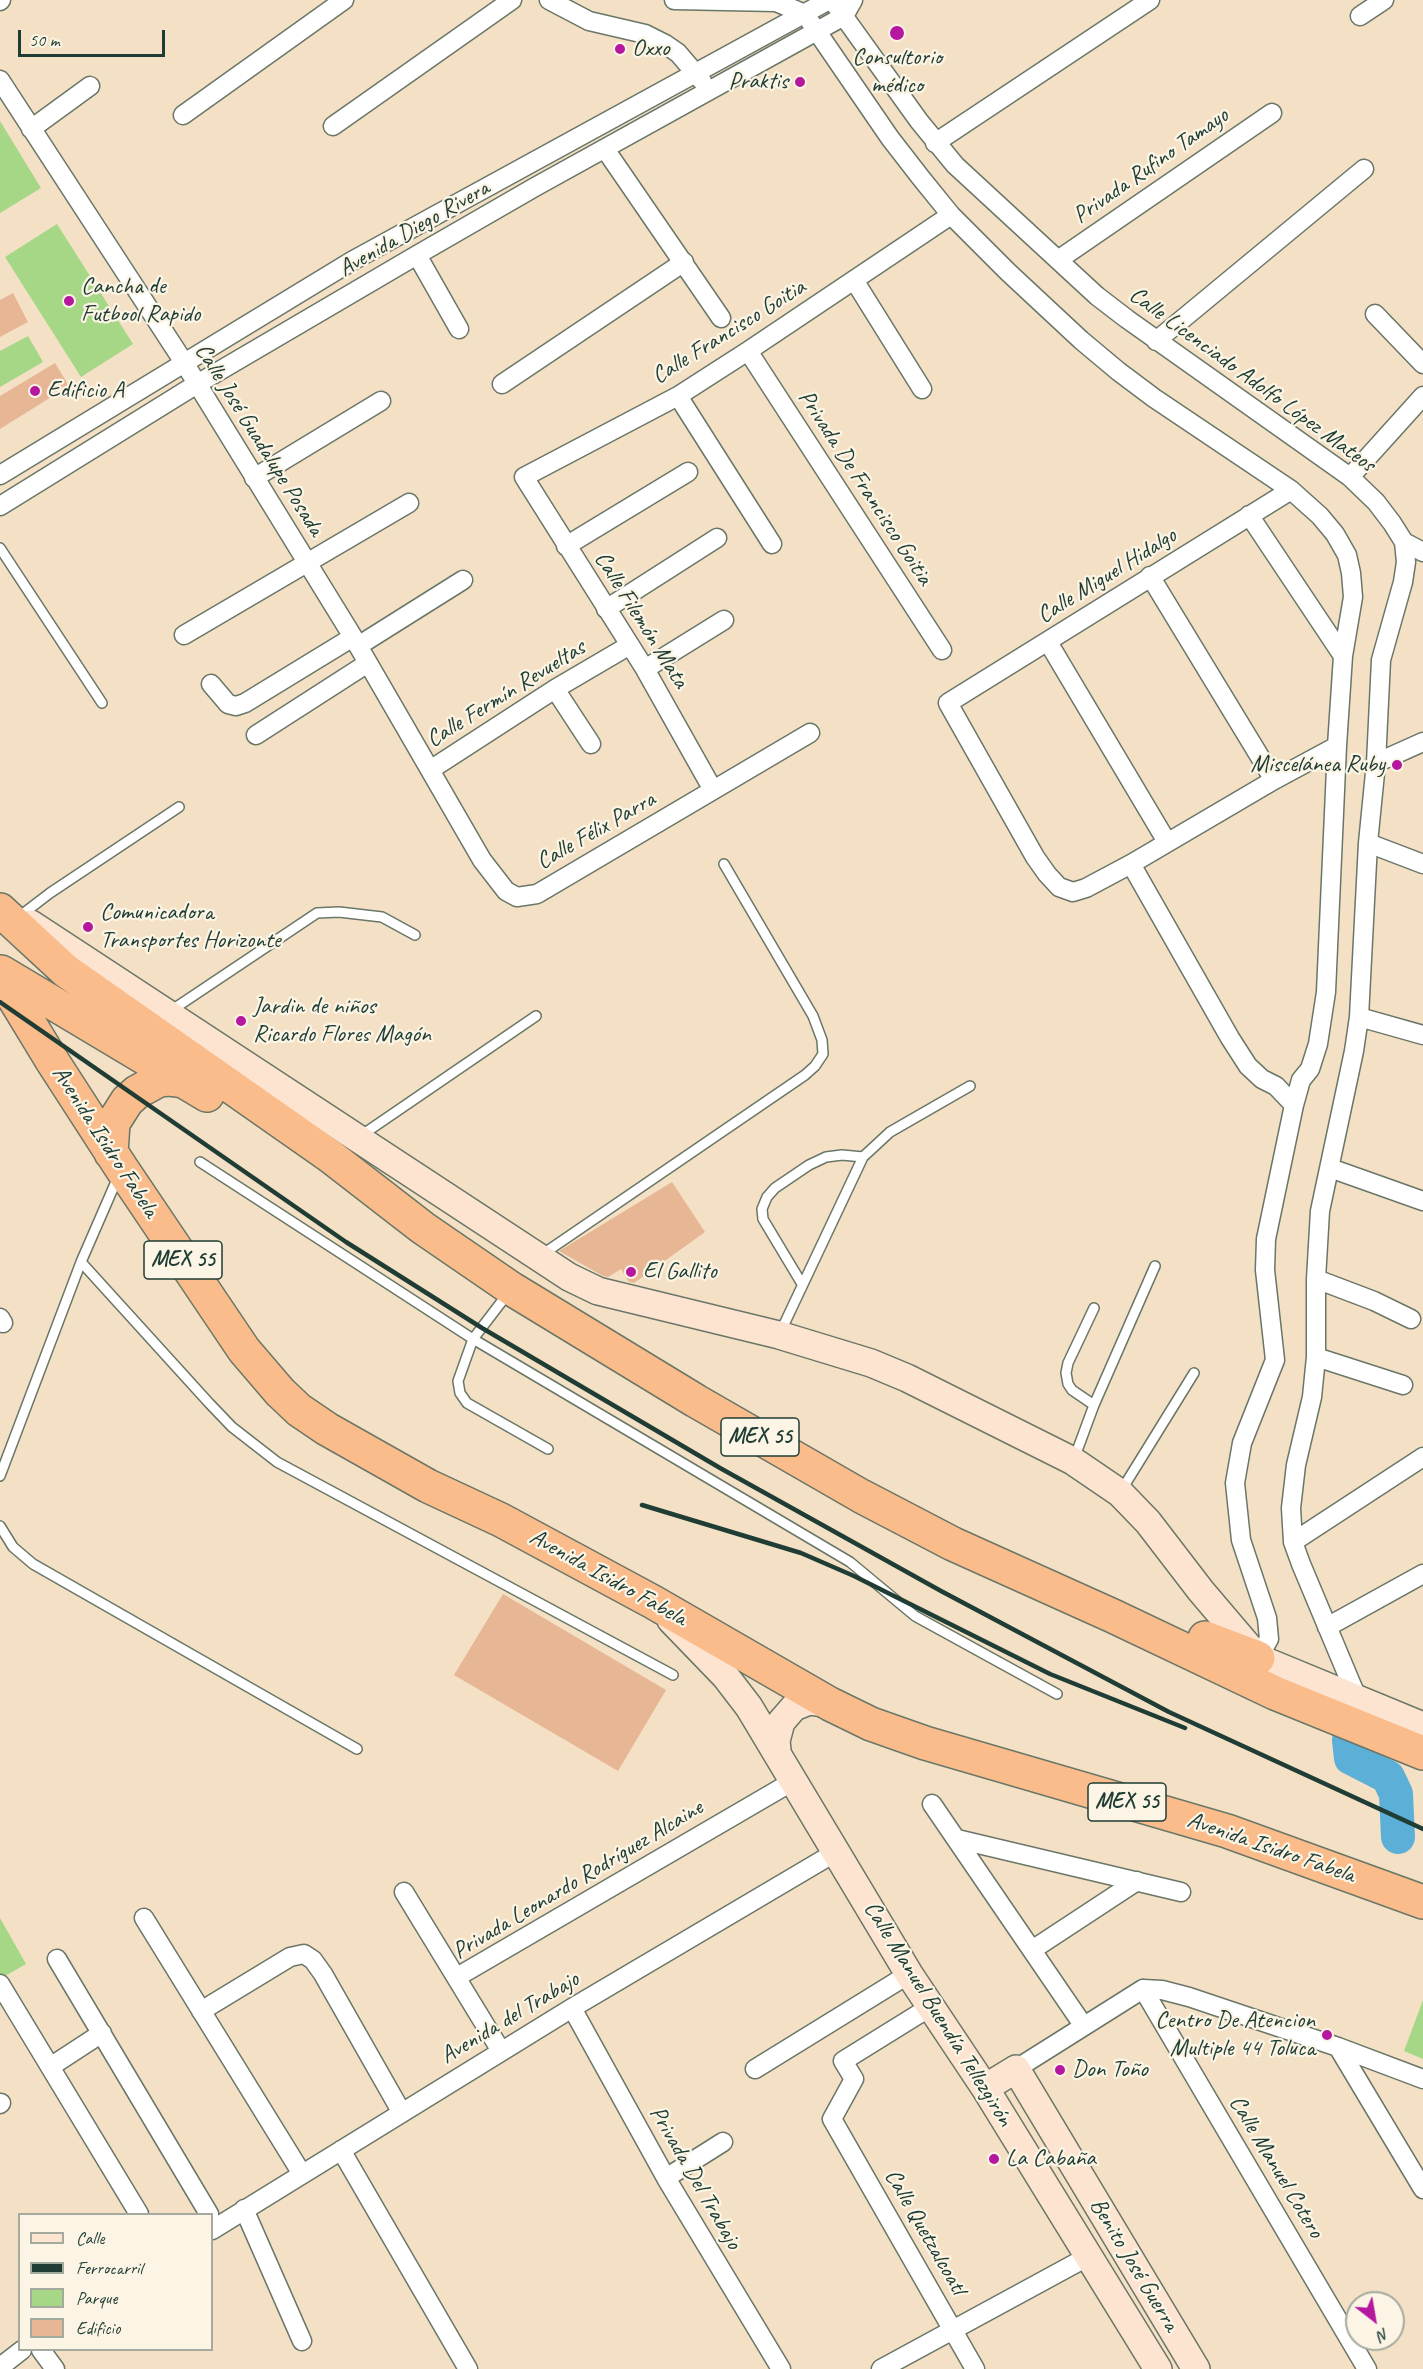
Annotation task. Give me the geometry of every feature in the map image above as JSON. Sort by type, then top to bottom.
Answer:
[{"type":"highway","name":"MEX 55","points":[[7,910],[66,971],[330,1156],[423,1228],[512,1289],[861,1496],[953,1544],[1113,1616],[1275,1693],[1423,1753]]},
{"type":"highway","points":[[0,973],[186,1081],[367,1198],[423,1228]]},
{"type":"highway","name":"Avenida Isidro Fabela","points":[[0,973],[51,1059],[117,1161],[244,1350],[268,1379],[299,1410],[358,1448],[428,1486],[501,1520],[653,1602],[830,1704],[891,1732],[1227,1831],[1423,1902]]},
{"type":"highway","points":[[117,1161],[113,1123],[127,1101],[137,1092],[159,1080],[186,1081]]},
{"type":"highway","points":[[1113,1616],[1191,1632],[1258,1658]]},
{"type":"main road","points":[[7,910],[569,1277],[598,1291],[779,1335],[871,1363],[907,1378],[1073,1461],[1120,1493],[1148,1522],[1201,1591],[1258,1658],[1423,1726]]},
{"type":"main road","name":"Calle Manuel Buendía Tellezgirón","points":[[653,1602],[726,1677],[749,1707],[795,1780],[909,1974],[985,2088],[1158,2369]]},
{"type":"main road","points":[[777,1750],[777,1732],[781,1722],[794,1707],[809,1701],[830,1704]]},
{"type":"main road","points":[[985,2088],[1016,2069]]},
{"type":"main road","name":"Benito José Guerra","points":[[1016,2069],[1196,2369]]},
{"type":"street","points":[[183,115],[344,0]]},
{"type":"street","points":[[333,126],[512,0]]},
{"type":"street","points":[[549,0],[589,21],[645,34],[665,44],[678,53],[711,92]]},
{"type":"street","points":[[674,0],[776,2],[805,14],[890,138],[951,215],[1050,311],[1118,371],[1291,490],[1320,516],[1335,534],[1347,555],[1353,597],[1343,656],[1326,992],[1318,1044],[1310,1069],[1301,1080],[1294,1105],[1266,1239],[1265,1270],[1275,1360],[1242,1443],[1235,1483],[1241,1540],[1267,1618],[1269,1639],[1258,1658]]},
{"type":"street","name":"Avenida Diego Rivera","points":[[0,476],[352,261],[831,0]]},
{"type":"street","name":"Calle Licenciado Adolfo López Mateos","points":[[831,0],[935,143],[955,165],[1097,296],[1156,341],[1350,477],[1376,502],[1404,542]]},
{"type":"street","name":"Avenida Diego Rivera","points":[[0,506],[197,384],[417,255],[844,16],[853,0]]},
{"type":"street","points":[[935,143],[1150,0]]},
{"type":"street","points":[[1360,16],[1384,0]]},
{"type":"street","name":"Calle José Guadalupe Posada","points":[[0,80],[185,363],[368,663],[430,770]]},
{"type":"street","points":[[31,129],[90,86]]},
{"type":"street","name":"Privada Rufino Tamayo","points":[[1058,260],[1272,113]]},
{"type":"street","points":[[605,149],[721,318]]},
{"type":"street","points":[[523,167],[535,187]]},
{"type":"street","points":[[1156,341],[1364,169]]},
{"type":"street","name":"Calle Francisco Goitia","points":[[524,477],[678,396],[951,215]]},
{"type":"street","points":[[417,255],[459,329]]},
{"type":"street","points":[[502,384],[684,262]]},
{"type":"street","points":[[854,280],[922,389]]},
{"type":"street","points":[[1375,314],[1423,364]]},
{"type":"street","name":"Privada De Francisco Goitia","points":[[748,351],[942,650]]},
{"type":"street","points":[[678,396],[771,544]]},
{"type":"street","points":[[1350,477],[1423,396]]},
{"type":"street","points":[[254,478],[381,401]]},
{"type":"street","points":[[566,546],[688,472]]},
{"type":"street","name":"Calle Filemón Mata","points":[[524,477],[645,669],[713,790]]},
{"type":"street","name":"Calle Miguel Hidalgo","points":[[1131,864],[1086,888],[1073,892],[1059,887],[1035,856],[948,703],[1291,490]]},
{"type":"street","points":[[184,635],[409,503]]},
{"type":"street","points":[[1249,515],[1343,656]]},
{"type":"street","points":[[606,609],[717,538]]},
{"type":"street","points":[[1404,542],[1423,552]]},
{"type":"street","points":[[1358,1700],[1293,1542],[1292,1497],[1296,1466],[1312,1397],[1316,1357],[1316,1279],[1320,1211],[1359,1017],[1381,660],[1403,582],[1406,562],[1404,542]]},
{"type":"street","points":[[1150,576],[1274,780]]},
{"type":"street","points":[[211,684],[228,705],[236,706],[245,703],[464,580]]},
{"type":"street","points":[[645,669],[724,620]]},
{"type":"street","points":[[1048,642],[1167,842]]},
{"type":"street","name":"Calle Fermín Revueltas","points":[[442,792],[430,770],[630,645]]},
{"type":"street","points":[[256,735],[368,663]]},
{"type":"street","points":[[555,690],[591,744]]},
{"type":"street","name":"Calle Félix Parra","points":[[442,792],[496,879],[506,891],[517,897],[537,894],[810,733]]},
{"type":"street","points":[[1376,763],[1423,741]]},
{"type":"street","points":[[1294,1105],[1276,1086],[1262,1079],[1248,1066],[1131,864],[1274,780],[1337,746]]},
{"type":"street","points":[[1368,843],[1423,864]]},
{"type":"street","points":[[1359,1017],[1423,1035]]},
{"type":"street","points":[[1330,1168],[1423,1201]]},
{"type":"street","points":[[1316,1279],[1374,1301],[1411,1319]]},
{"type":"street","points":[[1316,1357],[1403,1385]]},
{"type":"street","points":[[1293,1542],[1423,1457]]},
{"type":"street","points":[[1327,1627],[1423,1574]]},
{"type":"street","name":"Privada Leonardo Rodríguez Alcaine","points":[[501,2051],[457,1977],[795,1780]]},
{"type":"street","points":[[932,1804],[1083,2025]]},
{"type":"street","points":[[957,1839],[1181,1892]]},
{"type":"street","name":"Avenida del Trabajo","points":[[213,2222],[244,2209],[572,2008],[836,1852]]},
{"type":"street","points":[[1032,1950],[1137,1881]]},
{"type":"street","points":[[404,1892],[457,1977]]},
{"type":"street","points":[[144,1918],[302,2174]]},
{"type":"street","points":[[201,2011],[290,1956],[304,1954],[313,1960],[323,1974],[402,2113]]},
{"type":"street","points":[[57,1959],[207,2213]]},
{"type":"street","points":[[754,2069],[909,1974]]},
{"type":"street","points":[[0,1984],[138,2213]]},
{"type":"street","points":[[1016,2069],[1143,1989],[1162,1990],[1189,1997],[1338,2047],[1423,2079]]},
{"type":"street","name":"Calle Manuel Cotero","points":[[1143,1989],[1367,2369]]},
{"type":"street","name":"Calle Quetzalcoatl","points":[[930,2007],[843,2061],[854,2079],[832,2118],[975,2369]]},
{"type":"street","name":"Privada Del Trabajo","points":[[572,2008],[666,2178],[781,2369]]},
{"type":"street","points":[[50,2067],[102,2033]]},
{"type":"street","points":[[1338,2047],[1423,2188]]},
{"type":"street","points":[[666,2178],[723,2142]]},
{"type":"street","points":[[341,2150],[468,2369]]},
{"type":"street","points":[[244,2209],[302,2341]]},
{"type":"street","points":[[880,2369],[1089,2256]]},
{"type":"street","points":[[0,2367],[20,2351]]},
{"type":"street","points":[[42,2351],[55,2369]]},
{"type":"lane","points":[[0,548],[102,703]]},
{"type":"lane","points":[[7,910],[50,893],[179,807]]},
{"type":"lane","points":[[539,1257],[805,1075],[823,1054],[822,1040],[813,1016],[724,864]]},
{"type":"lane","points":[[167,1014],[317,913],[339,912],[382,917],[415,935]]},
{"type":"lane","points":[[357,1138],[536,1016]]},
{"type":"lane","points":[[779,1335],[863,1157],[890,1132],[970,1086]]},
{"type":"lane","points":[[802,1284],[763,1219],[762,1209],[767,1197],[775,1188],[826,1156],[863,1157]]},
{"type":"lane","points":[[0,1476],[117,1161]]},
{"type":"lane","points":[[200,1162],[473,1339],[850,1562],[915,1616],[1058,1694]]},
{"type":"lane","points":[[81,1262],[209,1403],[239,1433],[277,1462],[673,1675]]},
{"type":"lane","points":[[1073,1461],[1094,1405],[1155,1266]]},
{"type":"lane","points":[[512,1289],[473,1339],[458,1382],[460,1393],[467,1403],[548,1449]]},
{"type":"lane","points":[[1094,1308],[1068,1363],[1066,1373],[1072,1390],[1094,1405]]},
{"type":"lane","points":[[1120,1493],[1194,1373]]},
{"type":"lane","points":[[0,1526],[13,1548],[33,1564],[357,1749]]},
{"type":"green space","points":[[0,121],[41,188],[0,213]]},
{"type":"green space","name":"Cancha de Futbool Rapido","points":[[57,224],[133,344],[81,377],[5,257]]},
{"type":"green space","points":[[28,336],[43,362],[0,387],[0,351]]},
{"type":"green space","points":[[0,1918],[26,1964],[0,1979]]},
{"type":"green space","points":[[1423,2000],[1423,2059],[1404,2051]]},
{"type":"building","points":[[13,293],[28,322],[0,337],[0,300]]},
{"type":"building","name":"Edificio A","points":[[55,363],[69,386],[0,429],[0,396]]},
{"type":"building","points":[[672,1182],[705,1232],[634,1283],[629,1282],[621,1269],[608,1277],[603,1276],[559,1251]]},
{"type":"building","points":[[503,1594],[666,1690],[618,1771],[454,1675]]},
{"type":"waterway","points":[[1349,1740],[1351,1758],[1388,1777],[1396,1794],[1398,1837]]},
{"type":"railway","points":[[0,1002],[346,1242],[482,1328],[720,1468],[941,1591],[1169,1712],[1423,1829]]},
{"type":"railway","points":[[642,1505],[801,1553],[854,1576],[1050,1674],[1185,1728]]},
{"type":"place","name":"Consultorio médico","points":[[897,33]]},
{"type":"place","name":"Oxxo","points":[[620,49]]},
{"type":"place","name":"Praktis","points":[[800,82]]},
{"type":"place","name":"Cancha de Futbool Rapido","points":[[69,301]]},
{"type":"place","name":"Edificio A","points":[[35,391]]},
{"type":"place","name":"Miscelánea Ruby","points":[[1397,765]]},
{"type":"place","name":"Comunicadora Transportes Horizonte","points":[[88,927]]},
{"type":"place","name":"Jardin de niños Ricardo Flores Magón","points":[[241,1021]]},
{"type":"place","name":"El Gallito","points":[[631,1272]]},
{"type":"place","name":"Centro De Atencion Multiple 44 Toluca","points":[[1327,2035]]},
{"type":"place","name":"Don Toño","points":[[1060,2070]]},
{"type":"place","name":"La Cabaña","points":[[994,2159]]}]
